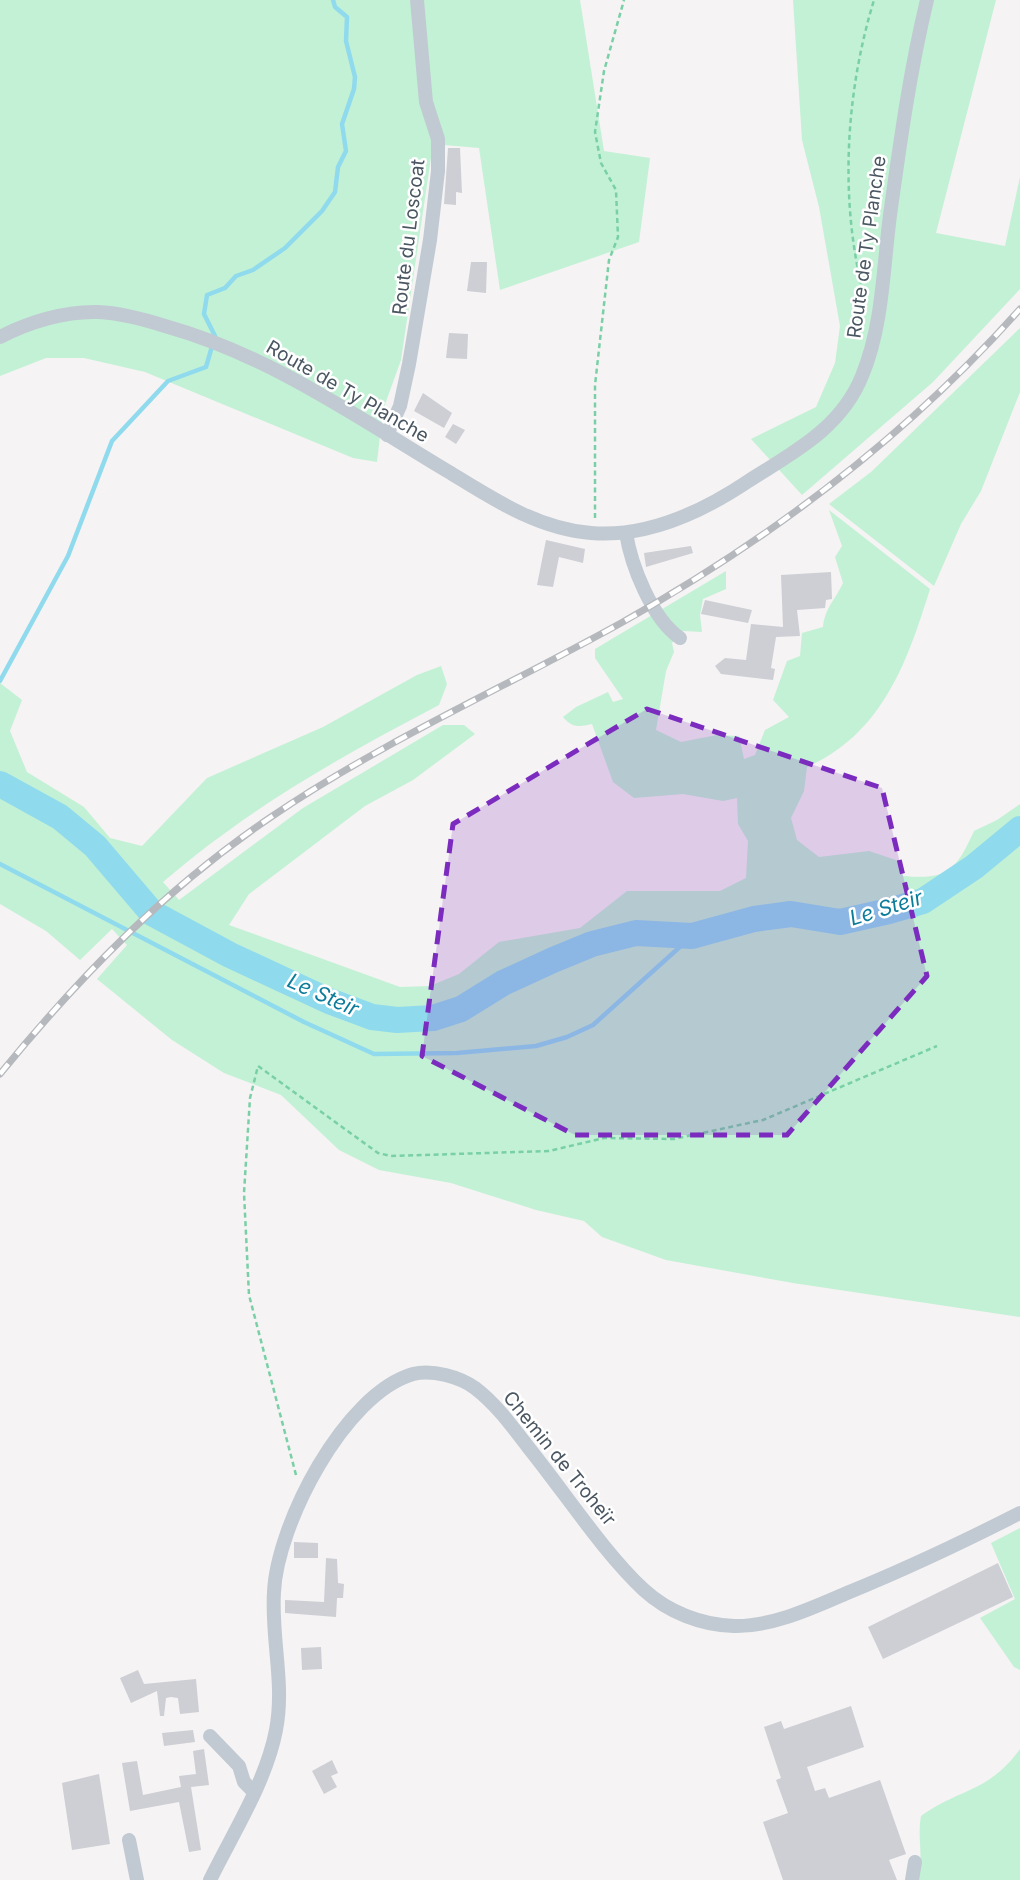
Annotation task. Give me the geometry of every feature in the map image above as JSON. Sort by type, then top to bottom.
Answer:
[{"type":"street","name":"Route du Loscoat","points":[[387,435],[400,406],[409,364],[438,171],[438,139],[426,102],[417,0]]},
{"type":"street","name":"Route de Ty Planche","points":[[0,337],[39,322],[82,312],[130,316],[211,341],[287,376],[515,510],[555,526],[597,533],[626,533],[657,526],[698,509],[741,486],[823,431],[858,386],[880,309],[915,49],[927,0]]},
{"type":"street","points":[[626,533],[632,563],[643,586],[663,620],[680,638]]},
{"type":"street","name":"Chemin de Troheïr","points":[[210,1880],[253,1791],[275,1734],[280,1698],[274,1618],[276,1570],[286,1531],[301,1495],[364,1403],[398,1380],[423,1373],[462,1381],[486,1398],[645,1590],[675,1610],[702,1622],[747,1625],[785,1617],[896,1573],[1020,1513]]},
{"type":"street","points":[[209,1736],[239,1766],[244,1782],[253,1791]]},
{"type":"street","points":[[129,1840],[137,1880]]},
{"type":"street","points":[[912,1880],[915,1862]]},
{"type":"path","points":[[597,533],[594,507],[595,385],[609,260],[618,237],[616,190],[601,163],[595,132],[604,71],[624,0]]},
{"type":"path","points":[[874,0],[860,55],[851,124],[848,183],[862,286],[866,301],[880,309]]},
{"type":"path","points":[[301,1495],[264,1363],[249,1295],[243,1193],[255,1072],[258,1066],[378,1153],[391,1156],[549,1151],[604,1138],[674,1139],[763,1120],[937,1046]]},
{"type":"highlighted area","points":[[647,709],[882,788],[927,976],[787,1135],[575,1135],[422,1056],[453,824]]},
{"type":"green space","points":[[0,0],[580,0],[604,151],[650,158],[639,242],[500,290],[479,148],[433,144],[401,360],[383,410],[377,462],[353,458],[145,372],[84,358],[46,358],[0,376]]},
{"type":"green space","points":[[793,0],[996,0],[936,233],[1005,246],[1020,177],[1020,289],[933,382],[802,495],[751,439],[816,407],[835,363],[840,326],[819,207],[802,140]]},
{"type":"green space","points":[[1020,328],[1020,392],[981,491],[961,524],[934,586],[829,504],[871,472]]},
{"type":"green space","points":[[829,510],[930,589],[901,669],[873,716],[855,736],[833,753],[807,767],[804,791],[791,818],[797,840],[819,857],[869,851],[896,860],[903,876],[930,876],[940,874],[955,864],[974,831],[997,820],[1020,804],[1020,1317],[793,1283],[666,1260],[602,1237],[584,1221],[536,1210],[451,1183],[379,1170],[339,1150],[281,1095],[224,1073],[172,1040],[97,979],[127,945],[112,929],[80,960],[46,931],[0,904],[0,683],[22,700],[10,731],[27,772],[84,807],[110,838],[142,846],[207,778],[323,727],[417,675],[441,666],[447,684],[439,705],[261,807],[163,882],[179,900],[303,808],[443,725],[464,725],[475,734],[413,780],[365,806],[249,894],[229,925],[400,987],[430,986],[459,974],[499,942],[580,928],[627,891],[720,891],[746,878],[748,841],[738,824],[737,798],[723,801],[683,794],[634,798],[613,782],[592,724],[576,726],[563,717],[576,707],[608,692],[613,702],[623,699],[595,658],[595,649],[726,571],[726,589],[703,599],[700,615],[702,632],[683,631],[672,643],[674,652],[666,671],[656,730],[681,742],[717,735],[739,736],[744,759],[755,755],[765,730],[789,717],[773,700],[787,661],[800,656],[802,633],[823,627],[828,609],[843,583],[835,557],[842,546]]},
{"type":"green space","points":[[1020,1528],[1020,1670],[1014,1667],[980,1618],[1015,1599],[991,1543]]},
{"type":"green space","points":[[1020,1749],[1020,1880],[918,1880],[921,1816],[997,1774]]},
{"type":"building","points":[[448,148],[460,148],[462,193],[456,192],[456,205],[444,204]]},
{"type":"building","points":[[471,262],[487,262],[486,293],[467,291]]},
{"type":"building","points":[[449,333],[468,334],[467,359],[446,358]]},
{"type":"building","points":[[423,393],[452,413],[444,428],[414,411]]},
{"type":"building","points":[[453,424],[465,430],[456,444],[445,437]]},
{"type":"building","points":[[546,540],[585,549],[583,563],[559,557],[553,587],[537,585]]},
{"type":"building","points":[[691,546],[693,553],[646,567],[644,553]]},
{"type":"building","points":[[831,572],[832,599],[826,600],[825,608],[797,610],[800,636],[776,637],[771,668],[775,669],[773,680],[721,674],[715,666],[725,658],[746,660],[751,624],[783,627],[781,575]]},
{"type":"building","points":[[705,600],[752,610],[748,623],[701,614]]},
{"type":"building","points":[[294,1542],[318,1543],[318,1558],[294,1558]]},
{"type":"building","points":[[326,1558],[337,1559],[338,1583],[344,1584],[343,1598],[337,1598],[336,1617],[285,1613],[285,1600],[324,1602]]},
{"type":"building","points":[[998,1563],[1013,1597],[883,1659],[868,1627]]},
{"type":"building","points":[[321,1647],[322,1669],[302,1670],[301,1648]]},
{"type":"building","points":[[138,1670],[144,1684],[196,1679],[199,1712],[180,1714],[178,1698],[171,1697],[166,1698],[164,1716],[160,1716],[157,1691],[131,1703],[120,1678]]},
{"type":"building","points":[[851,1706],[864,1747],[807,1767],[815,1791],[825,1788],[829,1798],[880,1780],[906,1854],[889,1860],[897,1880],[783,1880],[763,1822],[788,1813],[776,1780],[781,1778],[764,1727],[781,1721],[784,1729]]},
{"type":"building","points":[[193,1730],[195,1742],[164,1746],[162,1733]]},
{"type":"building","points":[[204,1749],[209,1785],[191,1787],[201,1850],[189,1852],[179,1802],[130,1811],[122,1763],[137,1761],[143,1795],[181,1787],[179,1776],[196,1774],[193,1751]]},
{"type":"building","points":[[332,1760],[338,1773],[331,1776],[337,1787],[324,1794],[312,1771]]},
{"type":"building","points":[[99,1774],[110,1844],[72,1850],[62,1783]]},
{"type":"waterway","points":[[0,681],[68,556],[112,441],[168,381],[206,367],[215,336],[204,314],[207,295],[225,288],[236,276],[253,270],[285,248],[322,211],[335,192],[338,167],[346,151],[342,124],[354,89],[355,77],[346,41],[347,17],[335,7],[333,0]]},
{"type":"waterway","name":"Le Steir","points":[[0,784],[60,817],[95,846],[152,913],[230,955],[329,1001],[372,1017],[397,1020],[433,1018],[461,1009],[503,983],[553,960],[592,944],[636,933],[692,936],[754,919],[791,914],[840,922],[923,901],[974,867],[1020,829]]},
{"type":"waterway","name":"Le Steir","points":[[0,864],[304,1022],[374,1054],[457,1053],[536,1046],[567,1037],[593,1025],[692,936]]},
{"type":"railway","points":[[0,1074],[61,1002],[126,935],[232,844],[356,764],[621,623],[730,557],[834,482],[883,442],[931,400],[1020,309]]}]
